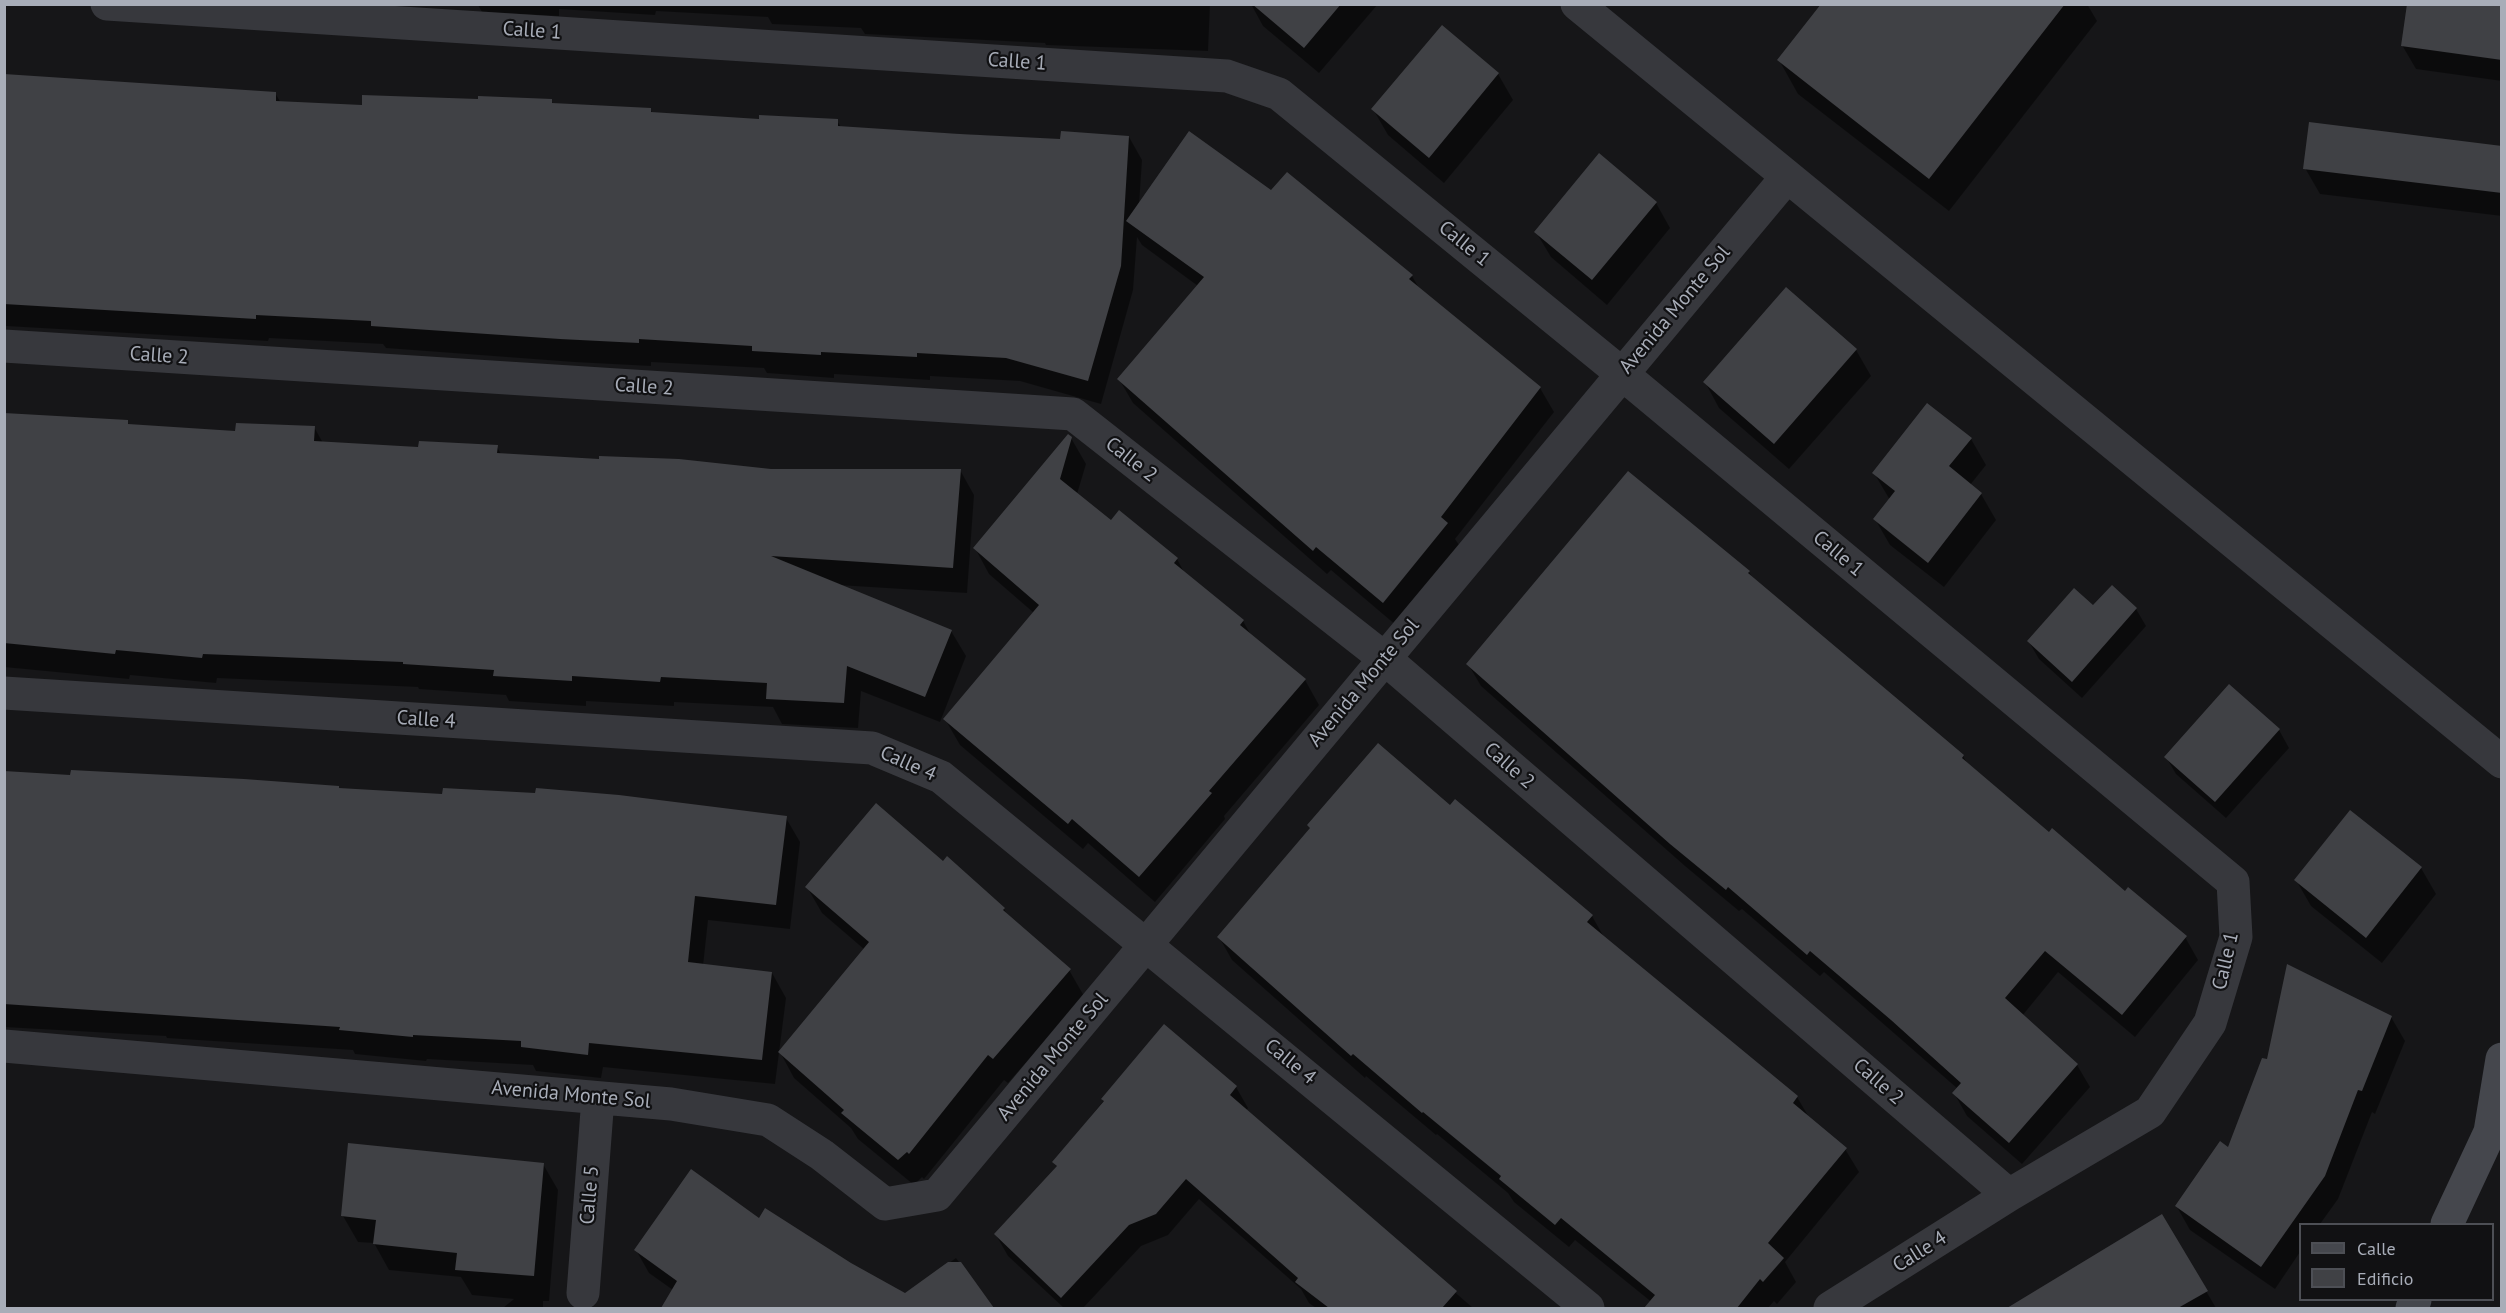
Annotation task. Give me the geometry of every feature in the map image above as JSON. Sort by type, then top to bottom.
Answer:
[{"type":"street","name":"Calle 1","points":[[107,4],[1227,76],[1279,94],[1621,373],[2233,882],[2236,937],[2210,1023],[2150,1112],[2009,1195]]},
{"type":"street","points":[[1577,4],[1786,178],[2502,762]]},
{"type":"street","name":"Avenida Monte Sol","points":[[4,1046],[671,1104],[768,1120],[822,1155],[885,1204],[937,1195],[1786,178]]},
{"type":"street","name":"Calle 2","points":[[4,346],[1073,414],[1384,658],[2009,1195]]},
{"type":"street","name":"Calle 4","points":[[4,693],[872,748],[941,777],[1588,1308]]},
{"type":"street","points":[[2447,1223],[2490,1132],[2502,1059]]},
{"type":"street","name":"Calle 5","points":[[583,1293],[598,1098]]},
{"type":"street","name":"Calle 4","points":[[1830,1308],[2009,1195]]},
{"type":"building","points":[[1252,4],[1341,4],[1304,48]]},
{"type":"building","points":[[1821,4],[2065,4],[1929,179],[1777,60]]},
{"type":"building","points":[[2407,4],[2502,4],[2502,60],[2401,46]]},
{"type":"building","points":[[1442,25],[1499,73],[1429,158],[1371,109]]},
{"type":"building","points":[[4,74],[276,92],[276,101],[362,105],[362,95],[552,99],[552,103],[651,108],[651,112],[759,119],[759,115],[838,119],[838,126],[960,134],[1060,139],[1061,131],[1129,136],[1121,266],[1088,381],[1006,358],[917,353],[917,357],[821,352],[821,355],[752,351],[752,346],[639,339],[639,343],[560,339],[371,326],[371,321],[256,315],[256,319],[4,304]]},
{"type":"building","points":[[2309,122],[2502,146],[2502,193],[2303,169]]},
{"type":"building","points":[[1189,131],[1271,190],[1287,172],[1413,275],[1409,279],[1541,387],[1441,517],[1448,523],[1383,603],[1316,547],[1313,551],[1117,379],[1204,277],[1126,221]]},
{"type":"building","points":[[1599,153],[1657,202],[1592,280],[1534,232]]},
{"type":"building","points":[[1786,287],[1857,349],[1774,444],[1703,382]]},
{"type":"building","points":[[1927,403],[1972,438],[1949,466],[1982,493],[1928,563],[1873,519],[1895,491],[1872,473]]},
{"type":"building","points":[[4,413],[128,420],[128,424],[235,431],[236,423],[315,426],[314,441],[418,447],[419,441],[498,445],[497,453],[599,459],[599,456],[679,459],[771,469],[961,469],[953,568],[771,556],[952,630],[925,697],[847,666],[844,703],[766,699],[767,683],[661,677],[660,682],[572,676],[572,681],[493,676],[494,670],[403,664],[403,662],[203,654],[202,658],[116,650],[115,654],[4,643]]},
{"type":"building","points":[[1068,434],[1072,437],[1060,479],[1111,520],[1119,510],[1178,558],[1174,563],[1244,620],[1240,625],[1306,679],[1209,791],[1212,793],[1139,877],[1072,819],[1068,824],[943,719],[1039,605],[973,548]]},
{"type":"building","points":[[1628,471],[1750,571],[1748,573],[1964,755],[1962,758],[2049,832],[2052,828],[2125,891],[2128,887],[2187,936],[2122,1015],[2045,951],[2005,998],[2078,1064],[2009,1143],[1952,1093],[1961,1083],[1891,1020],[1810,951],[1807,955],[1728,887],[1726,890],[1670,844],[1466,664]]},
{"type":"building","points":[[2112,585],[2137,608],[2072,682],[2027,641],[2074,588],[2093,605]]},
{"type":"building","points":[[2229,684],[2280,729],[2215,802],[2164,757]]},
{"type":"building","points":[[1378,743],[1450,805],[1455,799],[1593,915],[1587,922],[1798,1096],[1793,1103],[1847,1148],[1768,1243],[1784,1258],[1763,1282],[1760,1279],[1737,1308],[1644,1308],[1655,1295],[1561,1218],[1555,1225],[1499,1179],[1501,1176],[1353,1054],[1351,1056],[1217,937],[1310,828],[1307,825]]},
{"type":"building","points":[[71,770],[244,779],[442,794],[443,788],[535,793],[536,788],[619,795],[787,816],[776,905],[695,896],[688,962],[772,972],[762,1060],[589,1043],[588,1055],[521,1047],[521,1041],[413,1035],[413,1037],[339,1030],[340,1027],[4,1004],[4,771],[70,775]]},
{"type":"building","points":[[876,803],[943,861],[947,856],[1005,908],[1003,910],[1071,969],[993,1059],[988,1055],[909,1154],[907,1152],[898,1160],[841,1113],[844,1110],[778,1052],[869,942],[805,887]]},
{"type":"building","points":[[2350,810],[2422,867],[2366,938],[2294,880]]},
{"type":"building","points":[[2287,964],[2392,1016],[2362,1091],[2358,1090],[2325,1176],[2261,1267],[2175,1206],[2220,1141],[2228,1147],[2262,1058],[2267,1059]]},
{"type":"building","points":[[1164,1024],[1237,1086],[1230,1095],[1457,1291],[1442,1308],[1329,1308],[1295,1282],[1298,1278],[1186,1179],[1156,1214],[1129,1225],[1061,1298],[994,1234],[1057,1166],[1052,1162],[1104,1101],[1101,1099]]},
{"type":"building","points":[[348,1143],[544,1163],[534,1276],[455,1270],[457,1253],[373,1244],[376,1220],[341,1216]]},
{"type":"building","points":[[691,1169],[759,1218],[765,1208],[851,1263],[905,1293],[948,1262],[961,1262],[994,1308],[661,1308],[677,1281],[634,1250]]},
{"type":"building","points":[[2162,1214],[2208,1291],[2178,1308],[2007,1308]]}]
